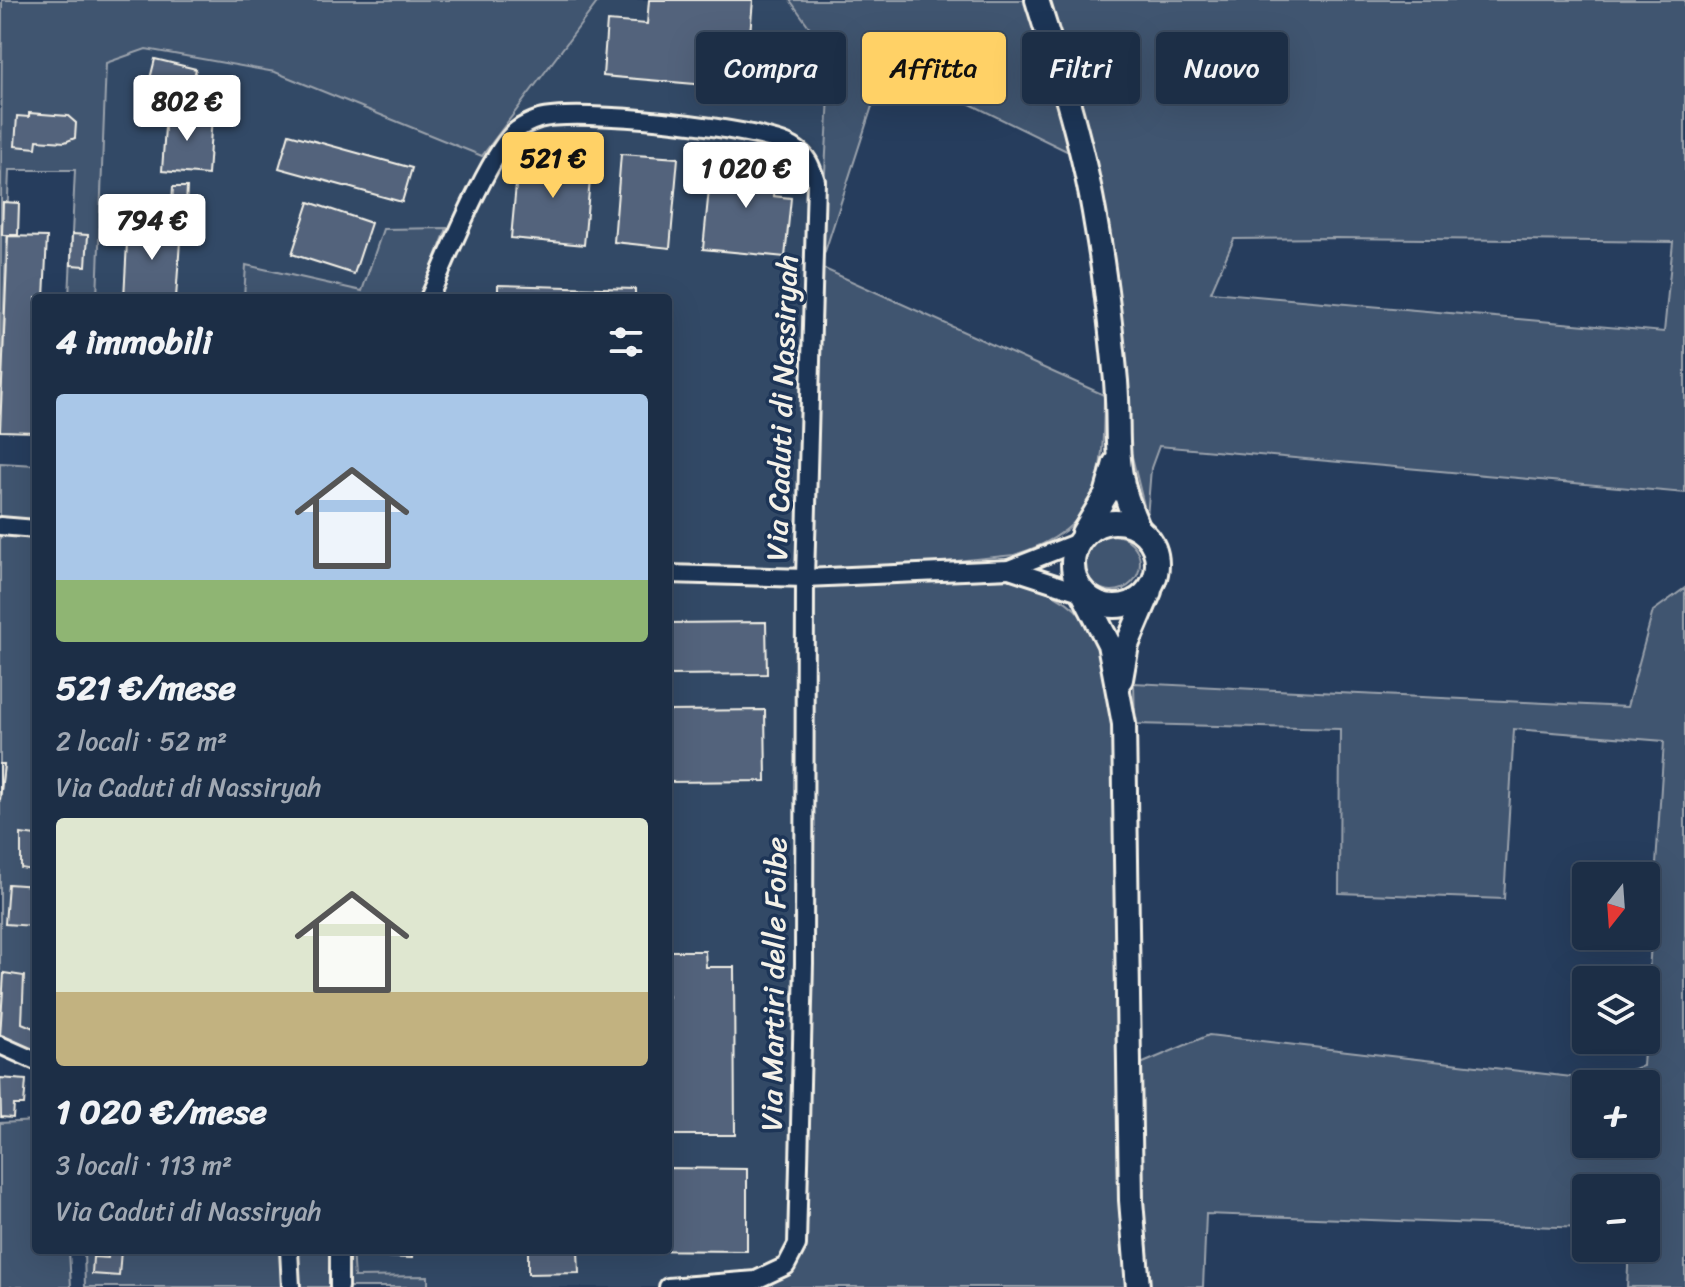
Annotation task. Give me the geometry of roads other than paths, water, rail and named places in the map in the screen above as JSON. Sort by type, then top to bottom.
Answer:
[{"type":"main road","points":[[1037,0],[1079,143],[1096,223],[1116,383],[1116,458],[1123,493],[1139,529],[1152,543],[1158,561],[1153,584],[1127,645],[1120,688]]},
{"type":"main road","points":[[1116,458],[1106,495],[1072,558],[1073,574],[1109,644],[1120,688],[1124,724],[1131,1200],[1138,1287]]},
{"type":"main road","points":[[1078,542],[1085,533],[1107,522],[1123,522],[1139,529]]},
{"type":"main road","points":[[1083,593],[1104,606],[1125,606],[1141,598],[1153,584]]},
{"type":"street","name":"Via Caduti di Nassiryah","points":[[431,294],[483,181],[515,131],[539,119],[601,116],[764,136],[791,146],[808,157],[816,181],[805,578]]},
{"type":"street","points":[[0,526],[32,529]]},
{"type":"street","points":[[672,574],[805,578],[1009,569],[1078,542]]},
{"type":"street","points":[[1009,569],[1083,593]]},
{"type":"street","name":"Via Martiri delle Foibe","points":[[668,1287],[756,1280],[786,1266],[797,1245],[804,963],[805,578]]},
{"type":"street","points":[[0,1045],[32,1059]]},
{"type":"street","points":[[289,1254],[291,1287]]},
{"type":"street","points":[[339,1254],[339,1287]]}]
